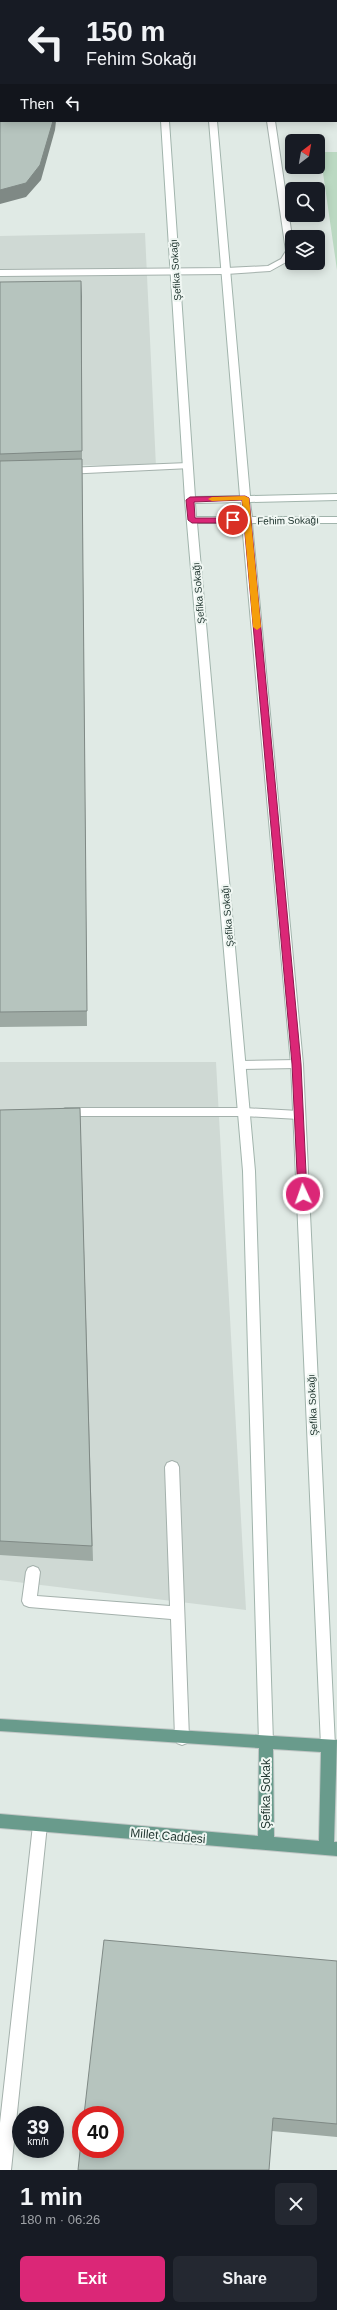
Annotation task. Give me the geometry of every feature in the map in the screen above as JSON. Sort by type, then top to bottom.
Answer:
[{"type":"main road","points":[[0,1725],[332,1747],[331,1849]]},
{"type":"main road","name":"Şefika Sokak","points":[[266,1743],[266,1844]]},
{"type":"main road","name":"Millet Caddesi","points":[[0,1821],[331,1849]]},
{"type":"street","name":"Şefika Sokağı","points":[[165,122],[190,500],[249,1171],[266,1743]]},
{"type":"street","name":"Şefika Sokağı","points":[[213,122],[247,521],[297,1064],[332,1747]]},
{"type":"street","points":[[0,273],[174,270],[226,271],[270,268],[284,261],[290,252],[271,122]]},
{"type":"street","points":[[55,471],[188,466]]},
{"type":"street","points":[[190,500],[337,497]]},
{"type":"street","name":"Fehim Sokağı","points":[[192,520],[337,520]]},
{"type":"street","points":[[240,1065],[297,1064]]},
{"type":"street","points":[[55,1112],[244,1112],[299,1115]]},
{"type":"street","points":[[172,1467],[182,1738]]},
{"type":"street","points":[[32,1572],[29,1601],[177,1613]]},
{"type":"street","points":[[3,2170],[40,1825]]},
{"type":"shaded area","points":[[145,233],[156,467],[0,463],[0,236]]},
{"type":"shaded area","points":[[0,1062],[216,1062],[246,1610],[0,1580]]},
{"type":"green space","points":[[325,152],[337,152],[337,270],[325,182],[323,174],[325,174]]},
{"type":"building","points":[[0,122],[53,122],[40,165],[26,183],[0,190]]},
{"type":"building","points":[[81,281],[82,451],[0,454],[0,282]]},
{"type":"building","points":[[82,459],[87,1011],[0,1012],[0,461]]},
{"type":"building","points":[[80,1108],[92,1546],[0,1541],[0,1110]]},
{"type":"building","points":[[104,1940],[337,1961],[337,2124],[273,2118],[269,2170],[78,2170],[79,2158],[124,2158],[124,2106],[85,2106]]},
{"type":"slow traffic","points":[[212,499],[245,498],[257,627]]},
{"type":"route","points":[[233,520],[192,520],[190,500],[245,498],[297,1064],[303,1194]]}]
